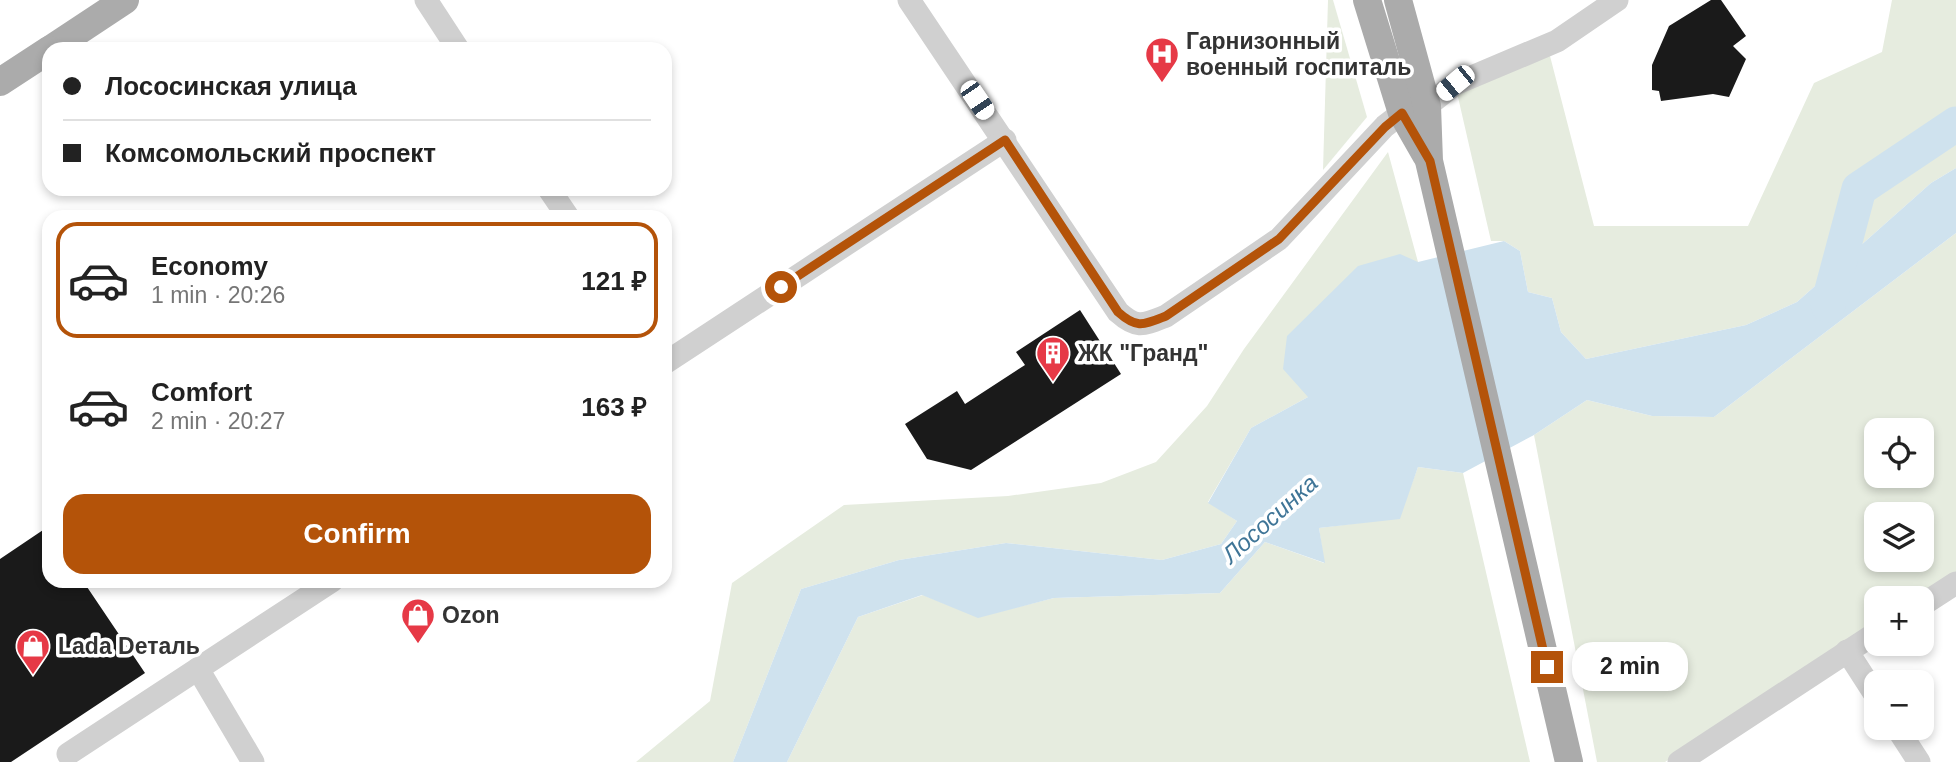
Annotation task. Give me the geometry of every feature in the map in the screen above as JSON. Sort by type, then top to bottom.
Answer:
[{"type":"main road","points":[[62,42],[125,0]]},
{"type":"main road","points":[[1367,0],[1415,109]]},
{"type":"main road","points":[[1398,0],[1415,109],[1430,161],[1567,754]]},
{"type":"main road","points":[[0,82],[42,55]]},
{"type":"street","points":[[426,0],[453,42]]},
{"type":"street","points":[[909,0],[1118,312],[1131,323],[1146,324],[1166,316],[1279,239],[1385,127],[1455,83],[1557,41],[1617,0]]},
{"type":"street","points":[[672,358],[1005,140]]},
{"type":"street","points":[[1934,597],[1956,583]]},
{"type":"street","points":[[68,754],[321,588]]},
{"type":"street","points":[[1679,762],[1864,640]]},
{"type":"street","points":[[1847,651],[1864,677]]},
{"type":"street","points":[[198,669],[253,762]]},
{"type":"street","points":[[1905,740],[1919,762]]},
{"type":"shaded area","points":[[1328,0],[1333,0],[1367,117],[1323,170]]},
{"type":"shaded area","points":[[1892,0],[1956,0],[1956,168],[1931,183],[1797,302],[1746,325],[1586,359],[1561,332],[1552,298],[1528,292],[1520,251],[1504,241],[1491,241],[1455,84],[1550,56],[1594,226],[1748,226],[1814,83],[1882,52]]},
{"type":"shaded area","points":[[1388,152],[1418,262],[1308,397],[1251,428],[1208,502],[1237,521],[1221,544],[1162,560],[1006,543],[899,560],[801,589],[733,762],[636,762],[710,701],[732,583],[844,505],[1008,496],[1101,483],[1156,462],[1207,406],[1244,349]]},
{"type":"shaded area","points":[[1956,233],[1956,572],[1934,586],[1864,586],[1864,633],[1665,762],[1597,762],[1534,435],[1587,400],[1652,416],[1714,417]]},
{"type":"shaded area","points":[[1418,467],[1463,473],[1530,762],[787,762],[858,617],[923,595],[978,617],[1054,598],[1220,593],[1265,542],[1324,563],[1319,528],[1399,518]]},
{"type":"water","points":[[1956,168],[1956,233],[1714,417],[1652,416],[1587,400],[1534,435],[1463,473],[1418,467],[1400,519],[1319,528],[1325,563],[1265,542],[1220,593],[1054,598],[978,618],[922,595],[858,617],[787,762],[733,762],[801,589],[899,560],[1006,543],[1162,560],[1221,544],[1237,521],[1208,503],[1251,428],[1308,397],[1283,369],[1287,336],[1358,266],[1400,254],[1418,262],[1504,241],[1520,251],[1528,292],[1552,298],[1561,332],[1586,359],[1746,325],[1797,302],[1931,183]]},
{"type":"building","points":[[1711,0],[1721,0],[1746,36],[1733,46],[1746,59],[1729,97],[1713,94],[1661,101],[1659,91],[1652,90],[1652,65],[1669,26]]},
{"type":"building","name":"ЖК \"Гранд\"","points":[[1080,310],[1121,374],[971,470],[927,459],[905,424],[957,391],[965,404],[1025,365],[1016,352]]},
{"type":"building","points":[[42,531],[42,588],[88,588],[145,673],[11,762],[0,762],[0,559]]},
{"type":"waterway","name":"Лососинка","points":[[1828,305],[1859,189],[1956,124]]},
{"type":"place","name":"Гарнизонный военный госпиталь","points":[[1162,84]]},
{"type":"place","name":"ЖК \"Гранд\"","points":[[1053,383]]},
{"type":"place","name":"Ozon","points":[[418,645]]},
{"type":"place","name":"Lada Dеталь","points":[[33,676]]},
{"type":"route","points":[[781,287],[1005,140],[1118,312],[1131,323],[1146,324],[1166,316],[1279,239],[1385,127],[1402,113],[1430,161],[1547,667]]}]
